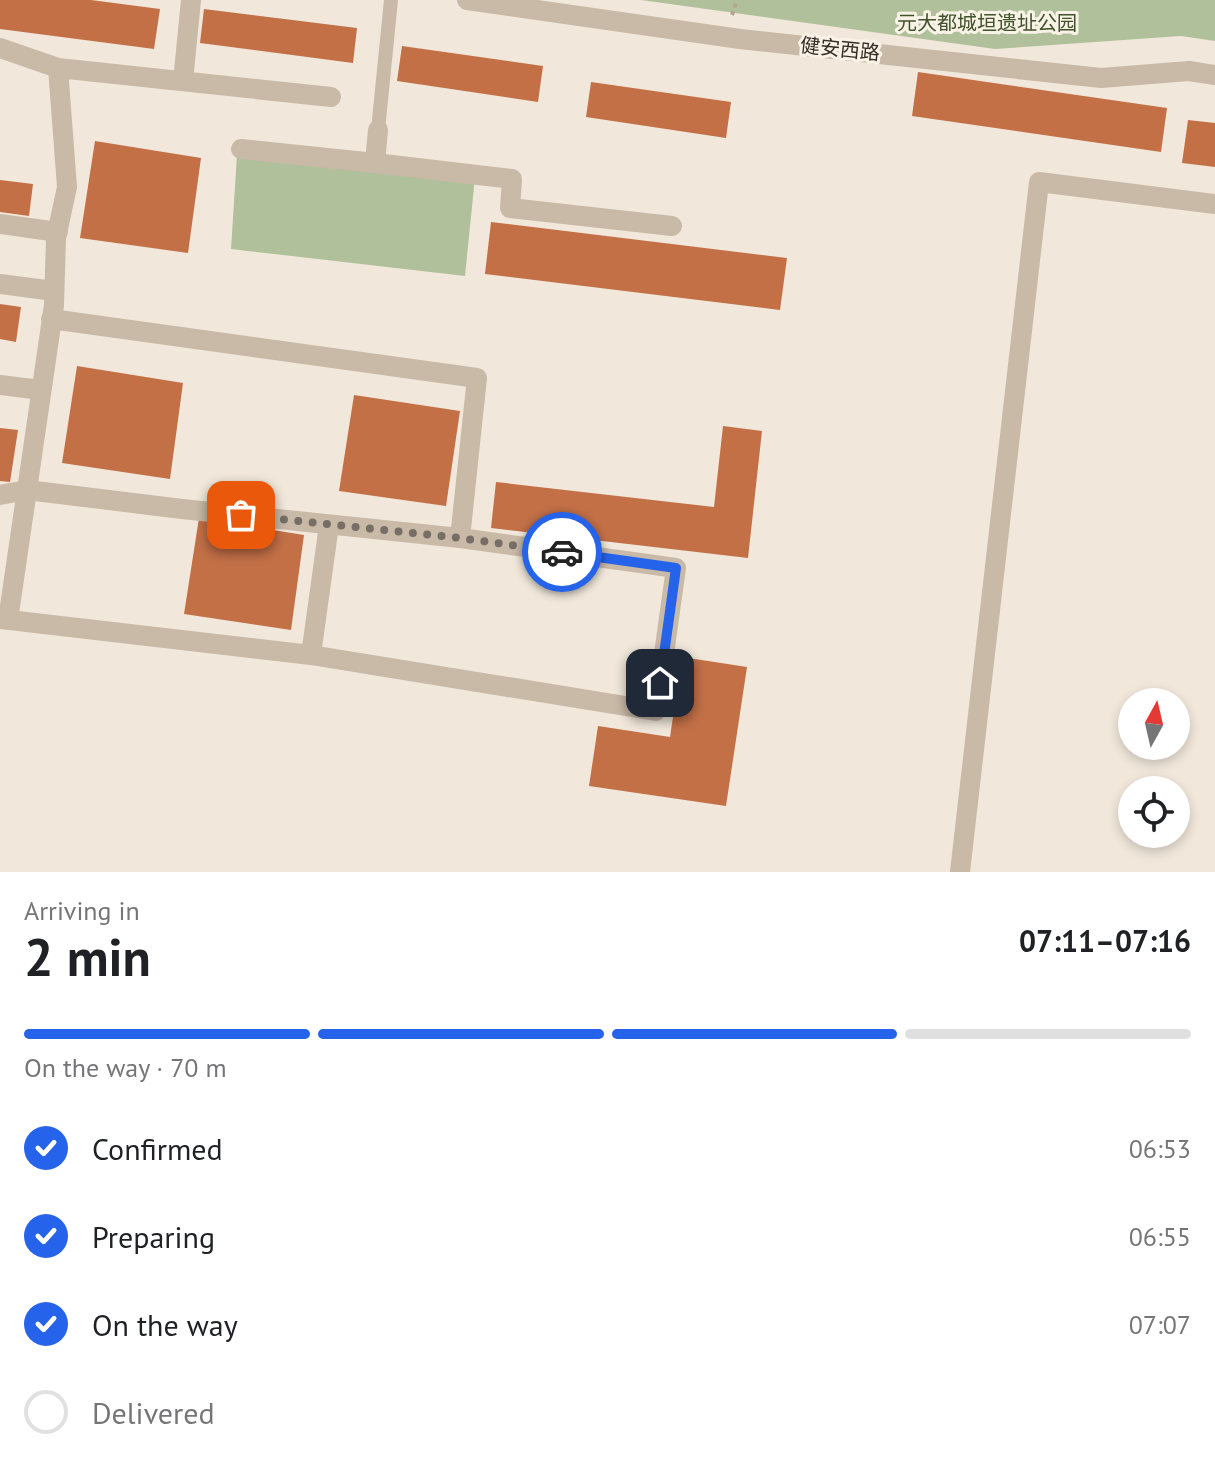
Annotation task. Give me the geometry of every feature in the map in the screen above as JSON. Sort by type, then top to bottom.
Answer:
[{"type":"street","points":[[183,81],[191,0]]},
{"type":"street","name":"健安西路","points":[[467,0],[740,39],[1101,78],[1189,71],[1215,75]]},
{"type":"street","points":[[0,48],[58,68],[331,97]]},
{"type":"street","points":[[0,495],[27,490],[460,538],[676,568],[656,711],[311,655],[4,620],[27,490],[51,319],[58,232],[67,187],[58,68]]},
{"type":"street","points":[[375,163],[378,130]]},
{"type":"street","points":[[241,149],[512,179],[510,208],[672,226]]},
{"type":"street","points":[[960,872],[1039,182],[1215,204]]},
{"type":"street","points":[[0,224],[58,232]]},
{"type":"street","points":[[0,284],[54,291]]},
{"type":"street","points":[[51,319],[477,378],[460,538]]},
{"type":"street","points":[[0,385],[41,390]]},
{"type":"street","points":[[311,655],[329,525]]},
{"type":"lane","points":[[378,130],[391,0]]},
{"type":"green space","name":"元大都城垣遗址公园","points":[[641,0],[1215,0],[1215,41],[1181,36],[995,49]]},
{"type":"green space","points":[[237,155],[475,177],[465,276],[231,249]]},
{"type":"building","points":[[0,0],[91,0],[160,9],[154,49],[0,29]]},
{"type":"building","points":[[204,9],[357,28],[353,63],[200,43]]},
{"type":"building","points":[[402,46],[543,66],[538,102],[397,81]]},
{"type":"building","points":[[918,72],[1167,108],[1161,152],[912,116]]},
{"type":"building","points":[[591,82],[731,102],[726,138],[586,117]]},
{"type":"building","points":[[1188,120],[1215,123],[1215,167],[1182,163]]},
{"type":"building","points":[[95,141],[201,158],[188,253],[80,238]]},
{"type":"building","points":[[0,180],[33,184],[29,216],[0,212]]},
{"type":"building","points":[[491,222],[787,258],[780,310],[485,274]]},
{"type":"building","points":[[0,304],[21,307],[16,342],[0,339]]},
{"type":"building","points":[[77,366],[183,383],[170,479],[62,463]]},
{"type":"building","points":[[354,395],[460,411],[446,506],[339,491]]},
{"type":"building","points":[[723,426],[762,431],[748,558],[491,528],[496,482],[714,507]]},
{"type":"building","points":[[0,428],[18,430],[10,482],[0,481]]},
{"type":"building","points":[[199,518],[304,535],[291,630],[184,614]]},
{"type":"building","points":[[682,657],[747,667],[726,806],[589,786],[598,726],[670,737]]},
{"type":"way so far","points":[[241,515],[562,552]]},
{"type":"route","points":[[562,552],[676,568],[660,683]]}]
